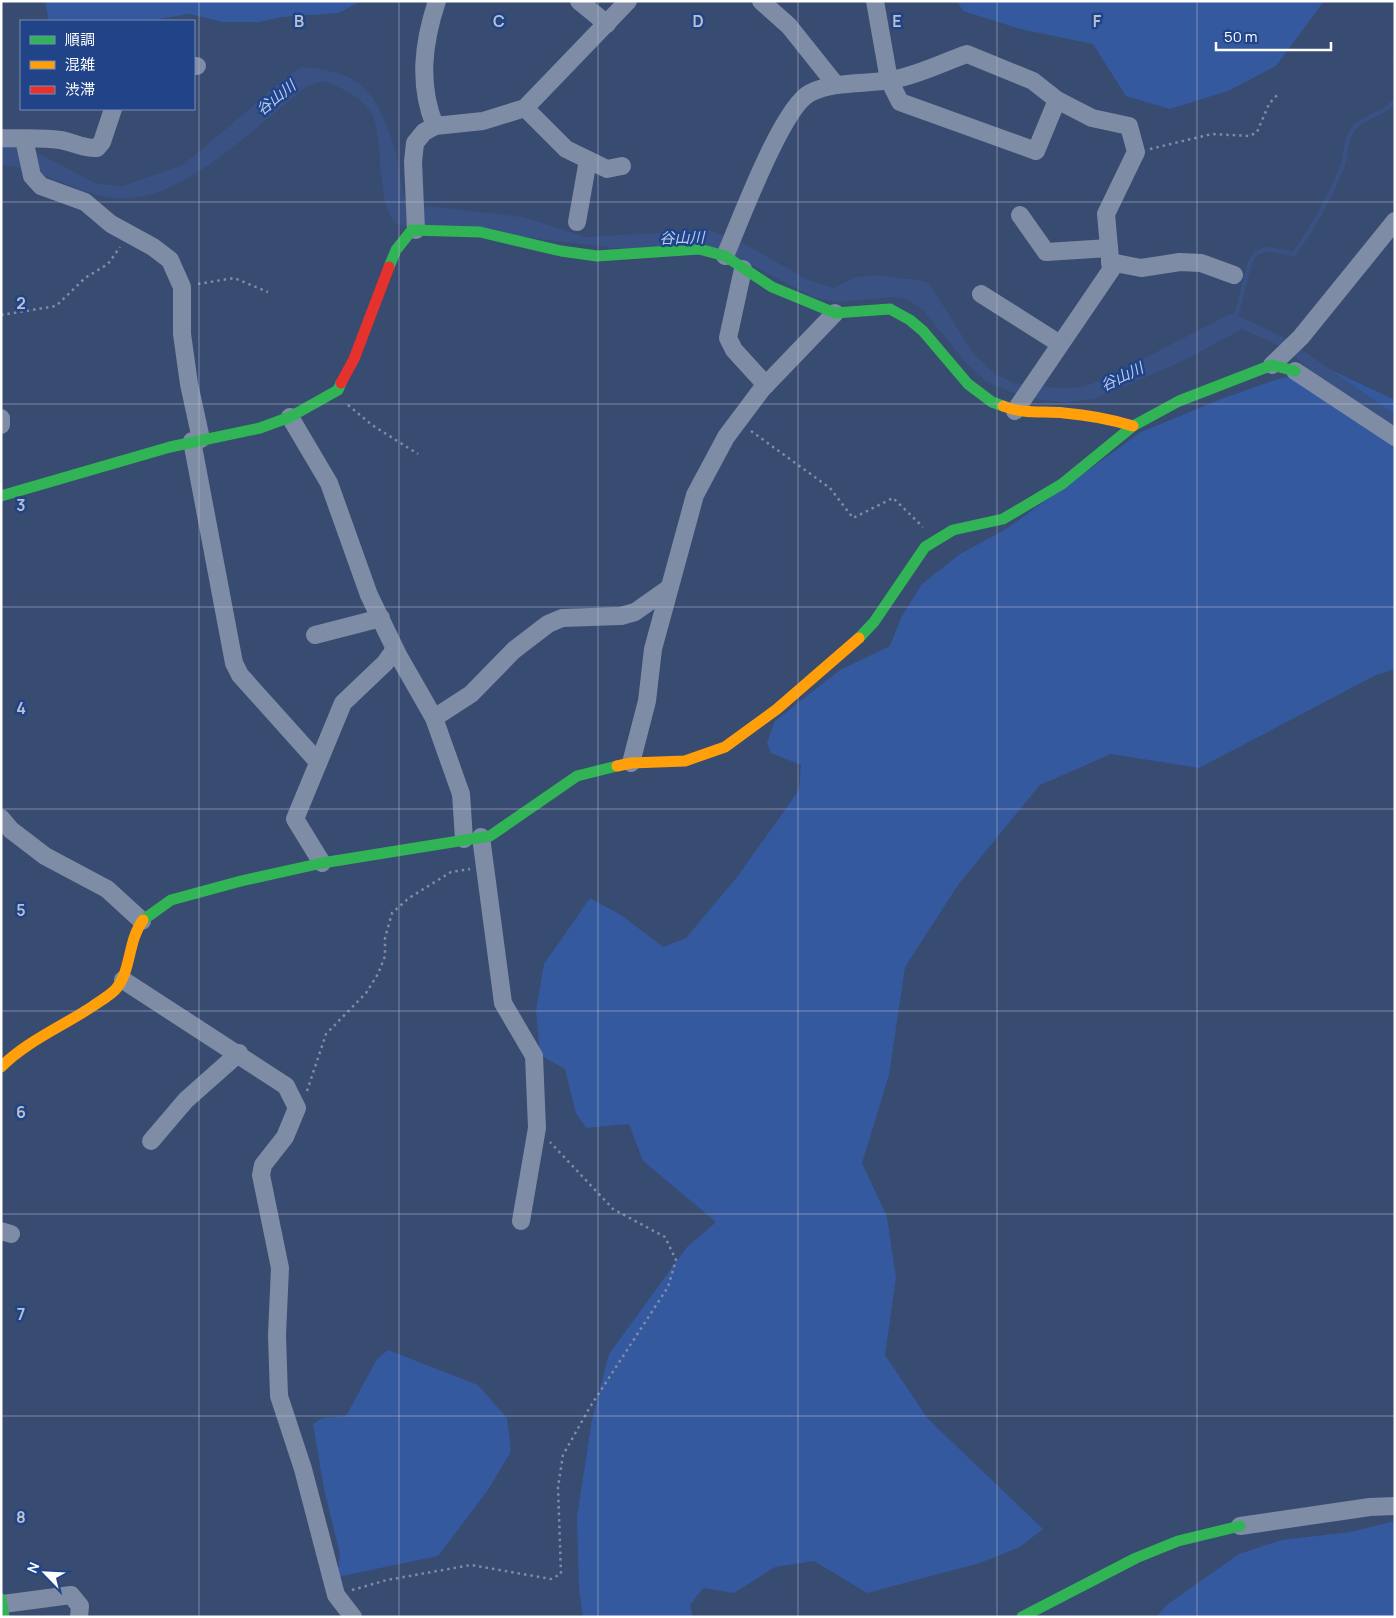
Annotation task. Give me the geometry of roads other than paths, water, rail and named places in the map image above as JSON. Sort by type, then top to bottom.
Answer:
[{"type":"street","points":[[435,126],[427,108],[423,76],[425,47],[437,1]]},
{"type":"street","points":[[579,1],[606,24]]},
{"type":"street","points":[[416,230],[415,143],[424,132],[435,126],[483,121],[525,108],[628,1]]},
{"type":"street","points":[[761,1],[789,26],[836,84]]},
{"type":"street","points":[[875,1],[889,80],[900,102],[1036,151],[1056,100]]},
{"type":"street","points":[[725,256],[751,191],[794,108],[809,93],[836,84],[889,80],[968,54],[1033,81],[1056,100],[1092,118],[1129,126],[1136,152],[1106,214],[1111,270],[1014,411]]},
{"type":"street","points":[[525,108],[566,148],[607,169],[622,166]]},
{"type":"street","points":[[1,138],[61,140],[88,148],[98,148],[102,142],[113,110]]},
{"type":"street","points":[[24,139],[32,176],[41,186],[85,202],[110,224],[152,247],[170,260],[182,287],[182,334],[197,440],[234,663],[240,675],[318,762]]},
{"type":"street","points":[[577,222],[588,160]]},
{"type":"street","points":[[1020,215],[1046,252],[1110,255],[1141,268],[1180,262],[1201,262],[1234,275]]},
{"type":"street","points":[[1,1066],[12,1056],[71,1021],[113,992],[122,980],[132,942],[142,921],[155,910],[172,900],[240,881],[322,863],[490,836],[577,776],[631,763],[685,761],[725,747],[777,709],[857,640],[874,622],[924,548],[953,530],[1003,519],[1062,484],[1133,426],[1179,400],[1278,359],[1301,337],[1395,221]]},
{"type":"street","points":[[1,496],[197,440],[260,428],[290,417],[338,390],[354,359],[396,250],[412,230],[480,232],[517,239],[561,251],[597,256],[699,249],[725,256],[772,288],[835,313],[890,309],[910,320],[968,384],[992,402],[1014,411],[1064,413],[1111,419],[1133,426]]},
{"type":"street","points":[[742,268],[728,338],[734,350],[766,385]]},
{"type":"street","points":[[981,294],[1060,344]]},
{"type":"street","points":[[631,763],[647,701],[653,649],[695,495],[726,437],[737,422],[766,385],[835,313]]},
{"type":"street","points":[[1278,359],[1395,437]]},
{"type":"street","points":[[290,417],[329,483],[352,552],[381,618],[395,649],[434,718],[461,794],[472,838],[485,867],[503,1003],[534,1056],[537,1128],[521,1221]]},
{"type":"street","points":[[1,418],[1,425]]},
{"type":"street","points":[[434,718],[470,694],[514,650],[548,624],[562,618],[622,616],[635,612],[669,588]]},
{"type":"street","points":[[315,635],[381,618]]},
{"type":"street","points":[[322,863],[295,819],[343,703],[385,663],[395,649]]},
{"type":"street","points":[[1,818],[11,830],[45,856],[107,889],[142,921]]},
{"type":"street","points":[[122,980],[239,1053],[286,1086],[297,1108],[285,1137],[263,1165],[261,1175],[280,1268],[277,1335],[279,1396],[303,1469],[336,1595],[353,1617]]},
{"type":"street","points":[[151,1141],[186,1100],[239,1053]]},
{"type":"street","points":[[1022,1617],[1136,1558],[1178,1541],[1240,1526],[1370,1507],[1395,1506]]},
{"type":"street","points":[[3,1607],[71,1595],[80,1606],[79,1617]]},
{"type":"water","name":"谷山川","points":[[302,67],[338,73],[357,82],[366,90],[380,110],[390,133],[403,191],[409,204],[522,217],[587,237],[709,230],[741,242],[808,280],[834,288],[855,277],[875,275],[925,281],[933,289],[972,352],[996,375],[1017,384],[1061,388],[1082,387],[1112,377],[1131,365],[1232,313],[1283,337],[1395,414],[1395,427],[1350,400],[1282,347],[1242,329],[1181,362],[1094,399],[1066,402],[1041,400],[1014,393],[987,382],[966,363],[923,310],[908,300],[894,297],[839,302],[815,298],[738,258],[623,249],[423,225],[400,225],[392,219],[387,207],[378,139],[371,113],[357,98],[325,81],[307,86],[239,142],[187,179],[160,191],[133,198],[107,197],[94,194],[28,170],[1,165],[1,145],[32,150],[97,184],[123,186],[183,165],[293,72]]},
{"type":"waterway","points":[[1235,320],[1250,262],[1256,253],[1267,249],[1294,254],[1314,224],[1331,192],[1342,166],[1350,134],[1365,119],[1384,111],[1395,101]]}]
